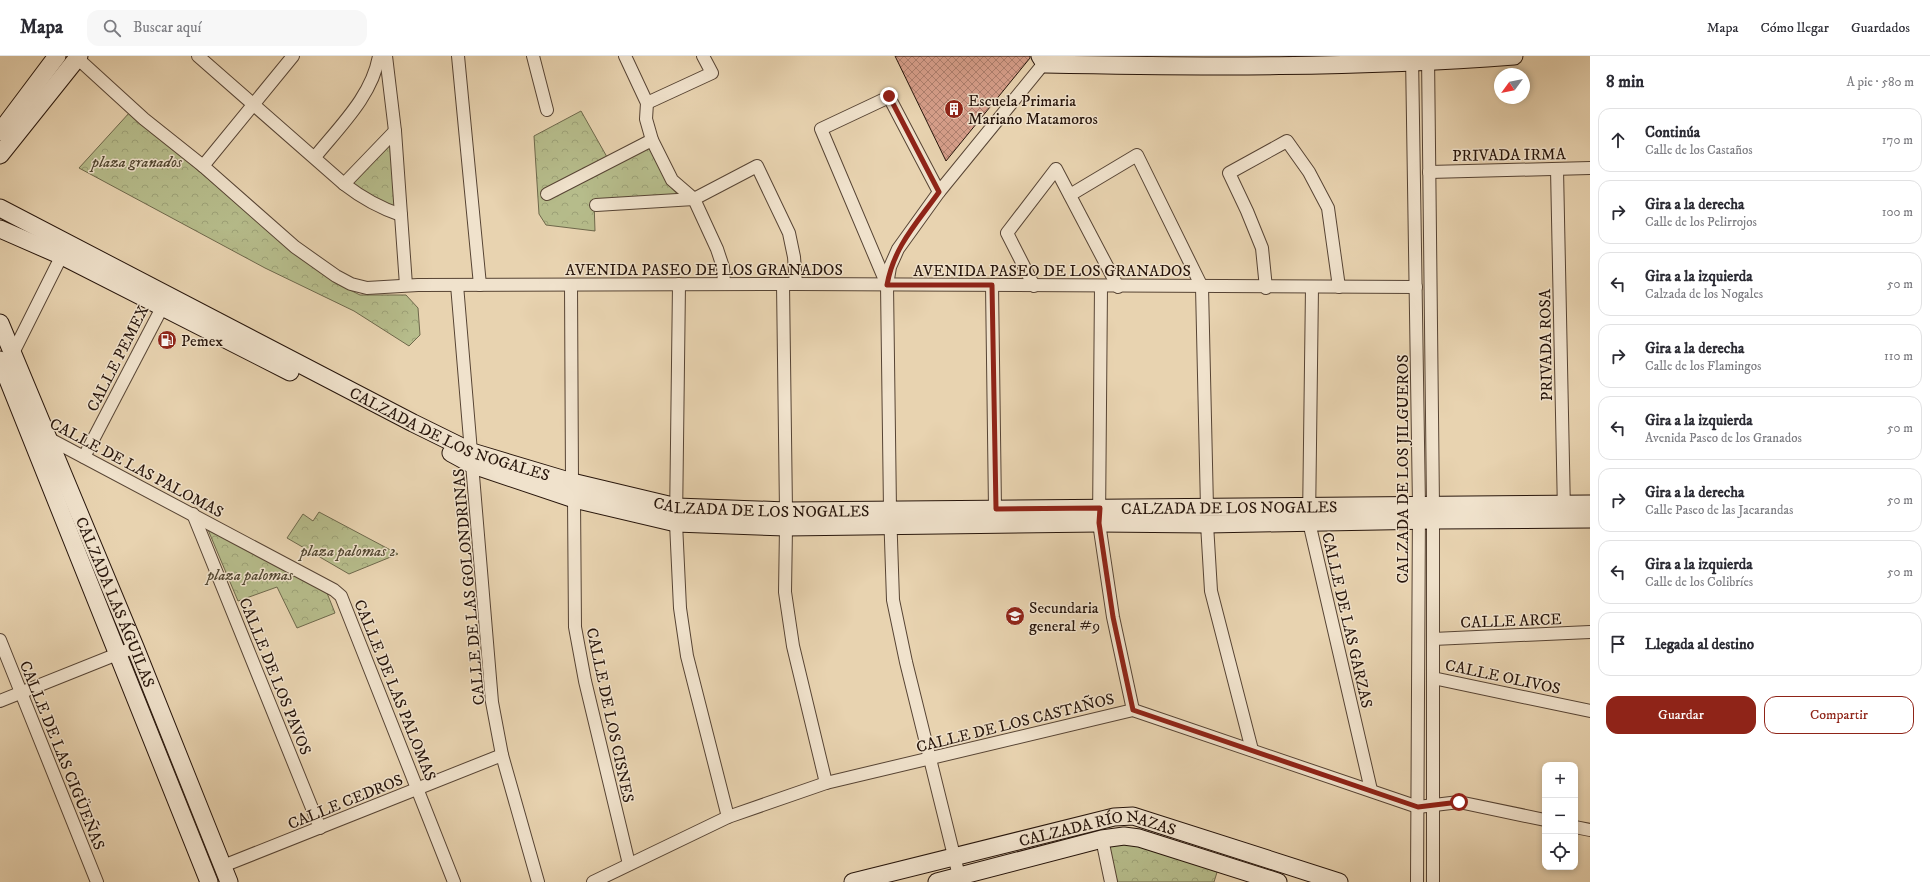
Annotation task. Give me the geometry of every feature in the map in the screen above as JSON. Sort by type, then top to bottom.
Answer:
[{"type":"street","points":[[0,132],[57,56]]},
{"type":"street","points":[[198,56],[344,184],[374,204],[401,215]]},
{"type":"street","points":[[203,166],[293,56]]},
{"type":"street","points":[[315,157],[359,103],[376,72],[379,56]]},
{"type":"street","points":[[386,56],[395,131],[406,285]]},
{"type":"street","points":[[458,56],[480,285]]},
{"type":"street","points":[[533,56],[547,110]]},
{"type":"street","points":[[625,56],[647,103],[646,119],[652,140],[672,180],[694,199],[719,255],[723,267],[724,284]]},
{"type":"street","points":[[647,103],[712,73],[703,56]]},
{"type":"street","points":[[959,876],[893,600],[890,518],[887,285],[890,267],[898,249],[939,192],[1045,59],[1259,61],[1338,66],[1420,59],[1514,56]]},
{"type":"street","points":[[0,155],[77,57]]},
{"type":"street","name":"AVENIDA PASEO DE LOS GRANADOS","points":[[77,57],[144,119],[203,166],[295,247],[336,276],[351,284],[367,288],[406,285],[679,284],[1416,288]]},
{"type":"street","name":"CALZADA DE LOS JILGUEROS","points":[[1417,882],[1426,513],[1429,172],[1420,59]]},
{"type":"street","name":"CALZADA DE LOS JILGUEROS","points":[[1420,59],[1416,288],[1433,638],[1433,882]]},
{"type":"street","points":[[887,285],[821,129],[889,96],[939,192]]},
{"type":"street","points":[[344,184],[395,131]]},
{"type":"street","points":[[547,194],[652,140]]},
{"type":"street","points":[[1266,288],[1262,248],[1229,173],[1287,141],[1309,172],[1328,208],[1339,287]]},
{"type":"street","points":[[1070,196],[1137,155],[1202,287],[1207,516],[1211,592],[1252,750]]},
{"type":"street","points":[[596,205],[694,199],[757,166],[789,233],[794,257],[796,284]]},
{"type":"street","name":"PRIVADA IRMA","points":[[1429,172],[1590,168]]},
{"type":"street","points":[[1034,286],[1007,233],[1056,169],[1118,287]]},
{"type":"street","name":"PRIVADA ROSA","points":[[1557,169],[1564,512]]},
{"type":"street","name":"CALZADA DE LOS NOGALES","points":[[0,208],[65,249],[165,302],[411,427],[473,458],[574,499],[677,515],[786,519],[1564,512],[1590,519]]},
{"type":"street","name":"CALZADA DE LOS NOGALES","points":[[0,229],[65,249]]},
{"type":"street","points":[[6,357],[65,249]]},
{"type":"street","points":[[679,284],[677,515],[680,608],[687,656],[728,817]]},
{"type":"street","points":[[783,284],[786,519],[785,592],[793,646],[826,783]]},
{"type":"street","name":"CALLE DE LAS GOLONDRINAS","points":[[457,285],[473,458],[492,702],[502,755],[538,882]]},
{"type":"street","points":[[571,285],[572,482]]},
{"type":"street","points":[[992,285],[996,509]]},
{"type":"street","points":[[1101,286],[1099,516],[1113,617],[1133,710]]},
{"type":"street","name":"CALLE DE LAS GARZAS","points":[[1312,287],[1309,514],[1372,790]]},
{"type":"street","name":"CALLE PEMEX","points":[[84,456],[165,302]]},
{"type":"street","name":"CALZADA LAS ÁGUILAS","points":[[0,323],[6,357],[27,426],[209,882]]},
{"type":"street","name":"CALZADA LAS ÁGUILAS","points":[[6,357],[47,437],[135,647],[226,874]]},
{"type":"street","name":"CALLE DE LAS PALOMAS","points":[[27,426],[334,590],[341,596],[454,882]]},
{"type":"street","name":"CALZADA DE LOS NOGALES","points":[[473,458],[572,482],[677,515]]},
{"type":"street","name":"CALLE DE LOS CISNES","points":[[574,499],[575,627],[585,681],[629,864]]},
{"type":"street","name":"CALZADA DE LOS NOGALES","points":[[1564,512],[1590,504]]},
{"type":"street","name":"CALZADA DE LOS NOGALES","points":[[890,518],[996,509],[1099,516]]},
{"type":"street","name":"CALLE DE LOS PAVOS","points":[[193,514],[320,828]]},
{"type":"street","name":"CALLE ARCE","points":[[1433,638],[1590,632]]},
{"type":"street","name":"CALLE DE LAS CIGÜEÑAS","points":[[0,640],[97,882]]},
{"type":"street","points":[[0,701],[135,647]]},
{"type":"street","name":"CALLE OLIVOS","points":[[1433,678],[1590,712]]},
{"type":"street","name":"CALLE DE LOS CASTAÑOS","points":[[593,882],[728,817],[826,783],[1133,710],[1372,790],[1418,807],[1459,802],[1542,819]]},
{"type":"street","name":"CALLE CEDROS","points":[[226,874],[320,828],[502,755]]},
{"type":"street","name":"CALZADA RÍO NAZAS","points":[[853,882],[1114,817],[1133,816],[1339,882]]},
{"type":"street","points":[[1578,828],[1590,830]]},
{"type":"street","name":"CALZADA RÍO NAZAS","points":[[937,882],[1102,839],[1124,836],[1139,838],[1278,882]]},
{"type":"street","points":[[1102,839],[1111,882]]},
{"type":"green space","points":[[581,111],[607,157],[646,136],[667,183],[679,196],[594,201],[595,231],[546,225],[539,214],[534,136]]},
{"type":"green space","name":"plaza granados","points":[[130,112],[278,239],[338,284],[360,295],[406,295],[418,308],[420,335],[409,346],[354,311],[265,268],[79,168]]},
{"type":"green space","points":[[392,140],[399,213],[349,184]]},
{"type":"green space","name":"plaza palomas 2","points":[[319,512],[398,554],[349,574],[287,538],[303,514],[313,521]]},
{"type":"green space","name":"plaza palomas","points":[[206,525],[327,593],[335,613],[297,628],[277,587],[238,601]]},
{"type":"green space","points":[[1130,840],[1218,869],[1214,882],[1114,882],[1106,843]]},
{"type":"building","name":"Escuela Primaria Mariano Matamoros","points":[[895,56],[1030,56],[1030,58],[946,161]]},
{"type":"place","name":"Escuela Primaria Mariano Matamoros","points":[[954,109]]},
{"type":"place","name":"Pemex","points":[[167,340]]},
{"type":"place","name":"Secundaria general #9","points":[[1015,616]]},
{"type":"route","points":[[889,96],[939,192],[898,249],[890,267],[887,285],[992,285],[996,509],[1100,508],[1099,523],[1113,617],[1133,710],[1372,790],[1418,807],[1459,802]]}]
